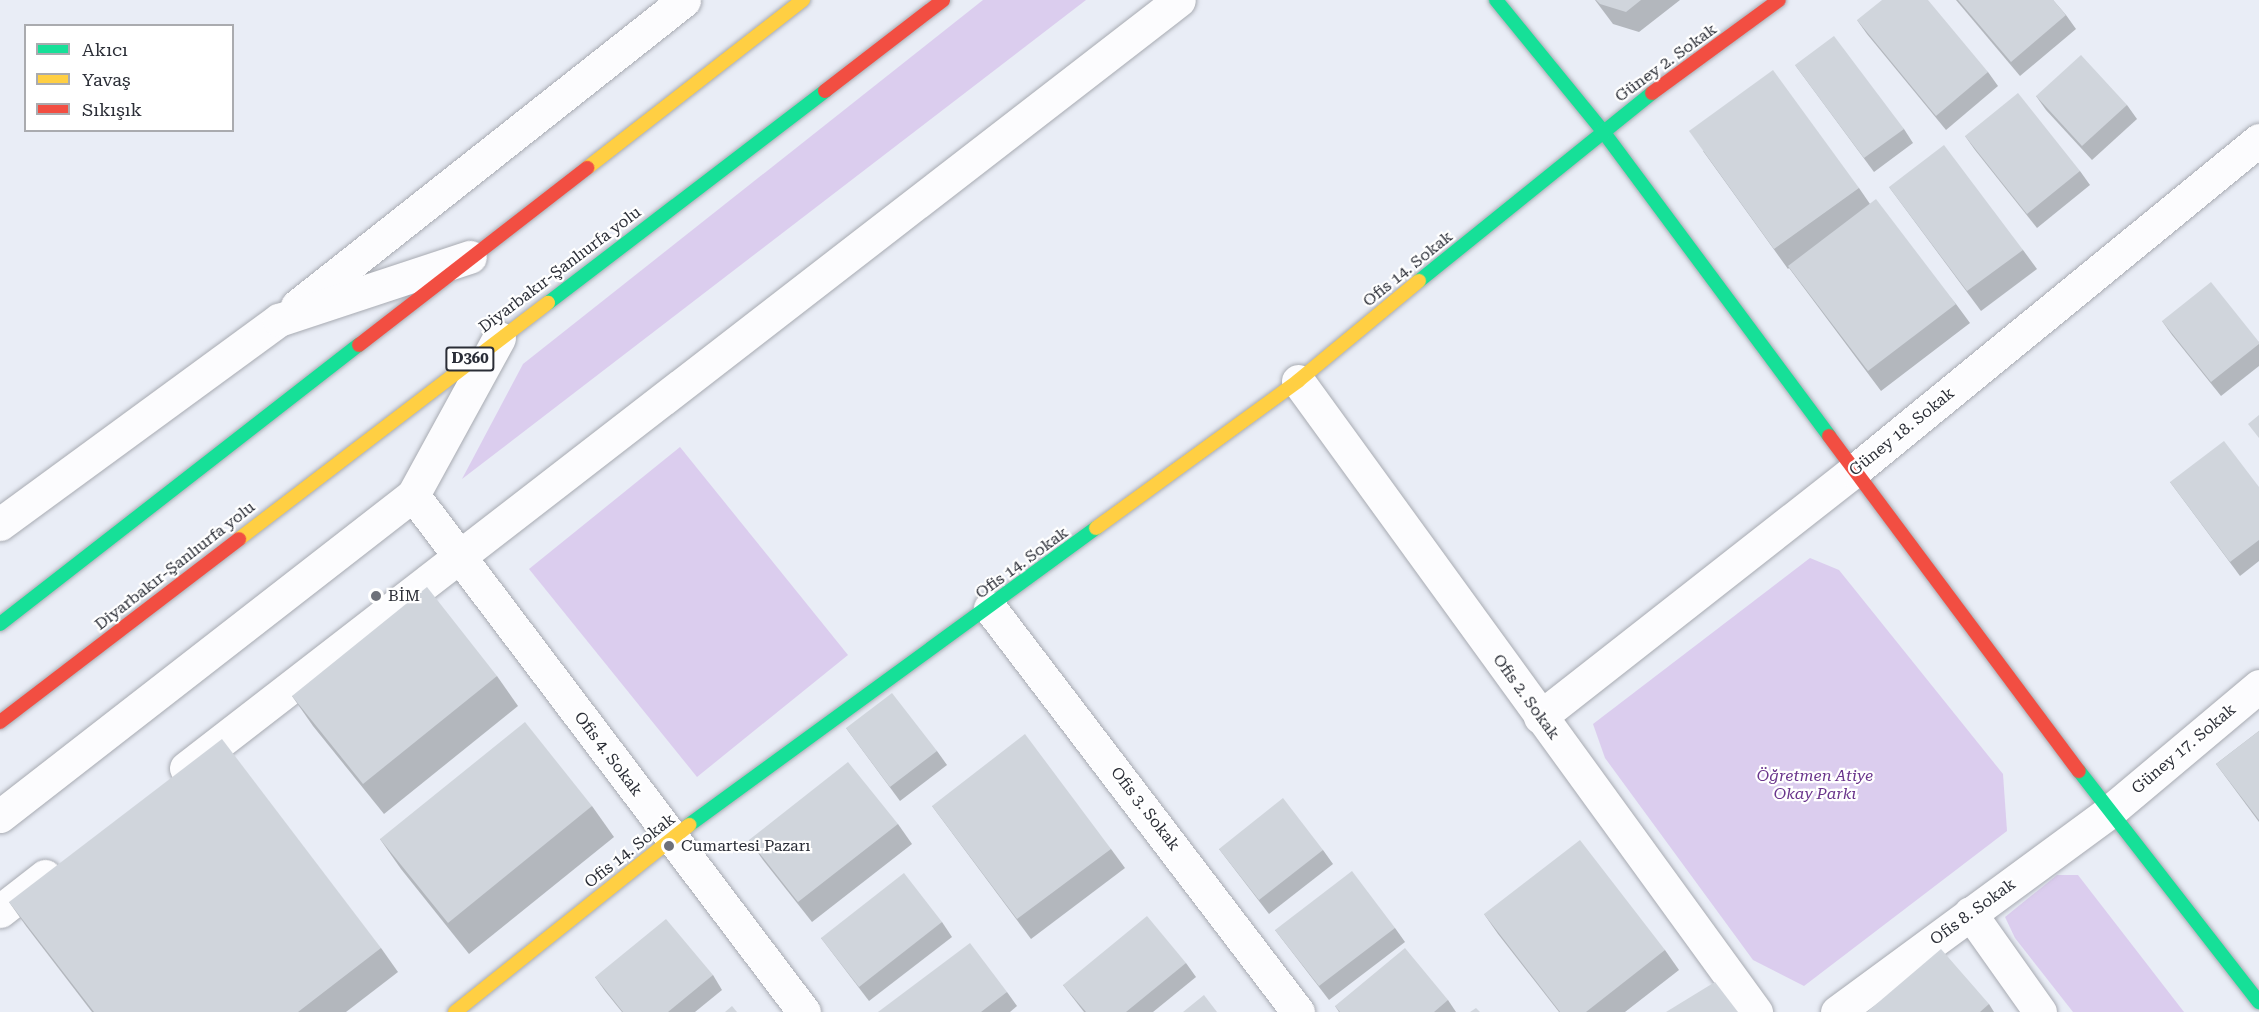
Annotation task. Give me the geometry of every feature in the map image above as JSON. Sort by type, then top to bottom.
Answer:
[{"type":"main road","points":[[0,624],[481,254],[803,0]]},
{"type":"main road","name":"Diyarbakır-Şanlıurfa yolu","points":[[0,722],[500,336],[943,0]]},
{"type":"main road","points":[[1496,0],[1602,130],[2109,812],[2259,1002]]},
{"type":"main road","name":"Güney 2. Sokak","points":[[1602,130],[1779,0]]},
{"type":"main road","name":"Ofis 14. Sokak","points":[[455,1012],[672,838],[1298,381],[1602,130]]},
{"type":"street","points":[[0,524],[279,320],[684,0]]},
{"type":"street","points":[[159,789],[1179,0]]},
{"type":"street","name":"Güney 18. Sokak","points":[[1540,717],[1854,471],[2259,140]]},
{"type":"street","points":[[279,320],[481,254]]},
{"type":"street","points":[[0,816],[413,495],[500,336]]},
{"type":"street","name":"Ofis 2. Sokak","points":[[1298,381],[1756,1012]]},
{"type":"street","name":"Ofis 4. Sokak","points":[[413,495],[458,558],[804,1012]]},
{"type":"street","name":"Ofis 3. Sokak","points":[[990,608],[1298,1012]]},
{"type":"street","name":"Güney 17. Sokak","points":[[2109,812],[2259,686]]},
{"type":"street","name":"Ofis 8. Sokak","points":[[1837,1012],[2109,812]]},
{"type":"street","points":[[0,911],[65,861]]},
{"type":"street","points":[[1970,914],[2040,1012]]},
{"type":"green space","points":[[983,0],[1086,0],[462,479],[523,364]]},
{"type":"green space","points":[[680,447],[848,655],[697,777],[529,569]]},
{"type":"green space","name":"Öğretmen Atiye Okay Parkı","points":[[1810,558],[1839,570],[2003,774],[2007,831],[1804,986],[1753,960],[1605,758],[1593,724]]},
{"type":"green space","points":[[2057,875],[2078,875],[2184,1012],[2073,1012],[2015,938],[2005,917]]},
{"type":"building","points":[[1596,0],[1641,0],[1626,12],[1600,4]]},
{"type":"building","points":[[1882,0],[1928,0],[1988,72],[1936,116],[1857,20]]},
{"type":"building","points":[[1958,0],[2053,0],[2066,15],[2011,62]]},
{"type":"building","points":[[1834,36],[1904,129],[1864,158],[1795,65]]},
{"type":"building","points":[[2081,55],[2127,105],[2082,146],[2036,96]]},
{"type":"building","points":[[1773,70],[1859,188],[1774,249],[1689,131]]},
{"type":"building","points":[[2018,93],[2080,171],[2027,214],[1965,136]]},
{"type":"building","points":[[1944,145],[2023,250],[1967,291],[1889,187]]},
{"type":"building","points":[[1876,199],[1956,304],[1868,371],[1788,266]]},
{"type":"building","points":[[2211,282],[2259,344],[2211,382],[2162,321]]},
{"type":"building","points":[[2259,415],[2259,438],[2248,424]]},
{"type":"building","points":[[2224,441],[2259,487],[2259,540],[2230,562],[2170,482]]},
{"type":"building","points":[[427,587],[497,676],[363,784],[292,696]]},
{"type":"building","points":[[892,693],[937,751],[890,787],[846,728]]},
{"type":"building","points":[[525,722],[592,806],[448,923],[380,839]]},
{"type":"building","points":[[2259,731],[2259,820],[2216,764]]},
{"type":"building","points":[[1025,734],[1111,849],[1017,919],[932,806]]},
{"type":"building","points":[[222,739],[381,948],[298,1012],[94,1012],[9,902]]},
{"type":"building","points":[[848,762],[898,824],[798,902],[749,840]]},
{"type":"building","points":[[1283,798],[1323,850],[1259,900],[1219,849]]},
{"type":"building","points":[[1580,840],[1665,950],[1586,1012],[1560,1012],[1484,914]]},
{"type":"building","points":[[1352,871],[1395,928],[1319,986],[1275,930]]},
{"type":"building","points":[[904,873],[942,922],[859,987],[821,938]]},
{"type":"building","points":[[1147,916],[1186,963],[1126,1012],[1086,1012],[1063,985]]},
{"type":"building","points":[[666,919],[713,975],[668,1012],[623,1012],[595,977]]},
{"type":"building","points":[[970,943],[1007,992],[981,1012],[878,1012]]},
{"type":"building","points":[[1405,948],[1448,1000],[1434,1012],[1340,1012],[1335,1006]]},
{"type":"building","points":[[1941,949],[1989,1004],[1980,1012],[1867,1012]]},
{"type":"building","points":[[1715,982],[1738,1012],[1666,1012]]},
{"type":"building","points":[[1204,995],[1217,1012],[1183,1012]]},
{"type":"building","points":[[732,1006],[737,1012],[725,1012]]},
{"type":"traffic: fast","points":[[1496,0],[1602,130],[1829,436]]},
{"type":"traffic: fast","points":[[548,303],[825,91]]},
{"type":"traffic: fast","points":[[1419,281],[1652,93]]},
{"type":"traffic: fast","points":[[0,624],[359,345]]},
{"type":"traffic: fast","points":[[689,825],[1096,528]]},
{"type":"traffic: fast","points":[[2079,771],[2259,1002]]},
{"type":"traffic: slow","points":[[587,168],[803,0]]},
{"type":"traffic: slow","points":[[1096,528],[1298,381],[1419,281]]},
{"type":"traffic: slow","points":[[239,539],[548,303]]},
{"type":"traffic: slow","points":[[455,1012],[689,825]]},
{"type":"traffic: jam","points":[[825,91],[943,0]]},
{"type":"traffic: jam","points":[[1652,93],[1779,0]]},
{"type":"traffic: jam","points":[[359,345],[587,168]]},
{"type":"traffic: jam","points":[[1829,436],[2079,771]]},
{"type":"traffic: jam","points":[[0,722],[239,539]]},
{"type":"place","name":"BİM","points":[[376,596]]},
{"type":"place","name":"Cumartesi Pazarı","points":[[669,846]]}]
